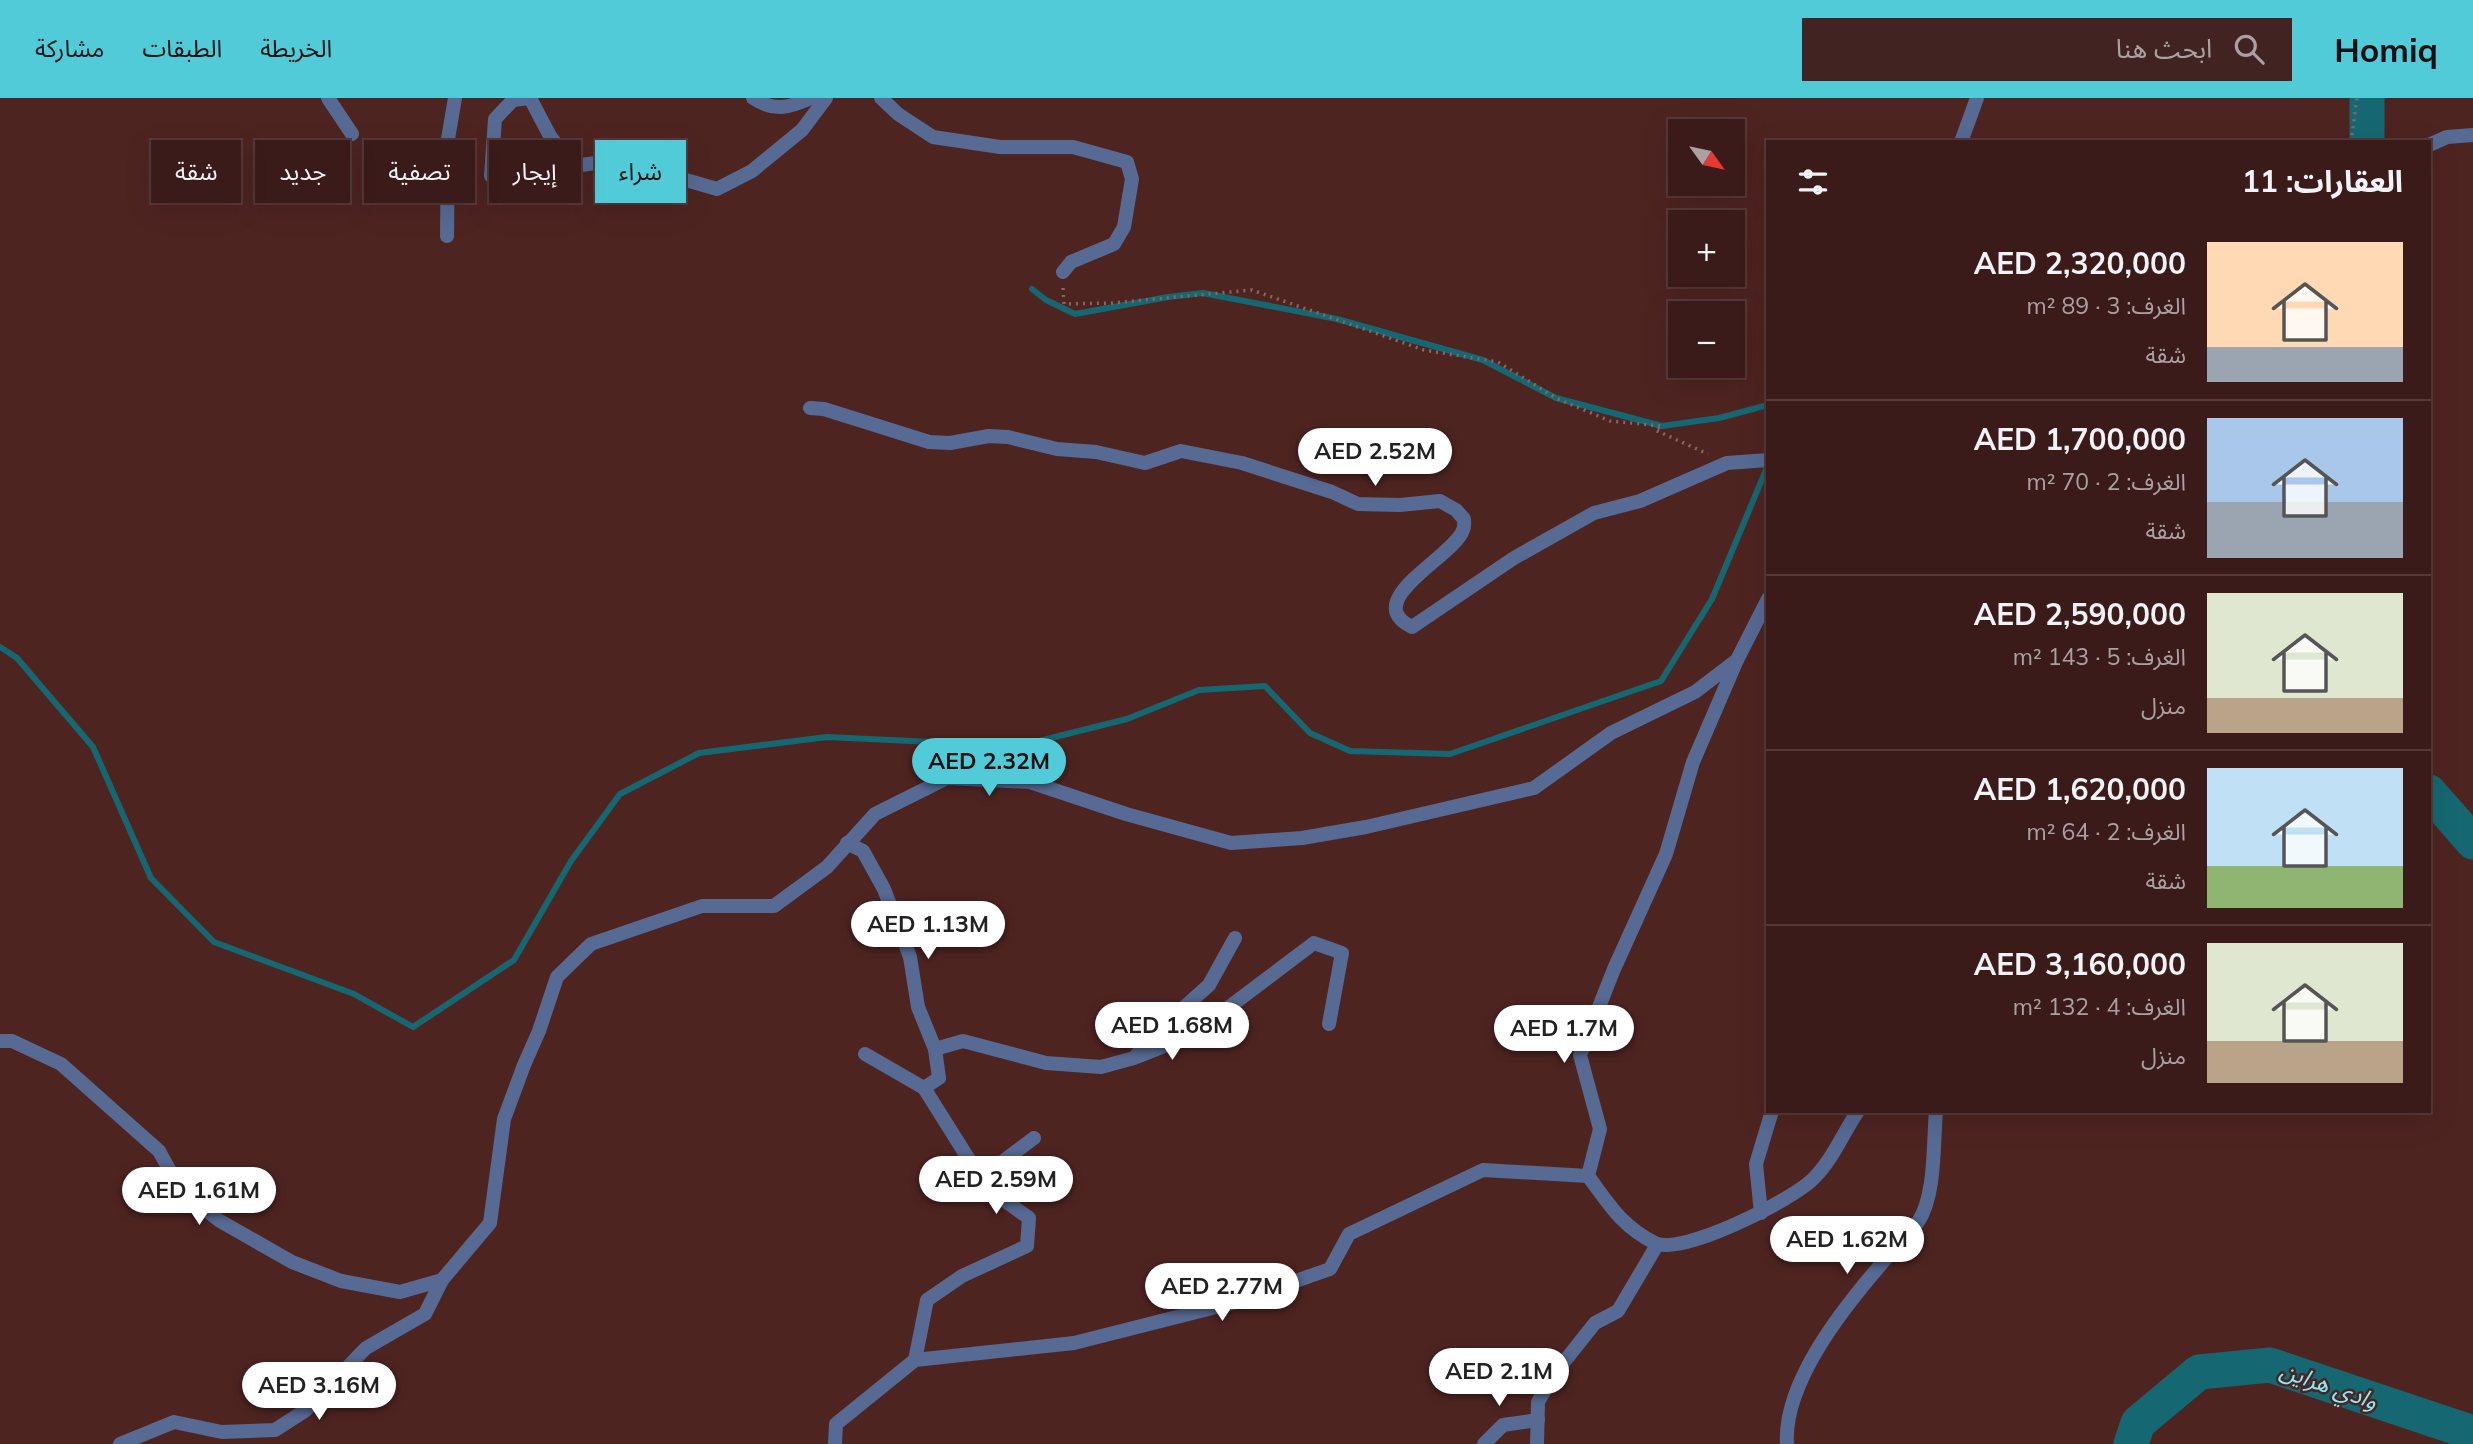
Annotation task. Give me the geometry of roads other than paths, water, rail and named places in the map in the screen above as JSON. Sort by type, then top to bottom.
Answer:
[{"type":"street","points":[[328,98],[352,134]]},
{"type":"street","points":[[447,236],[448,139],[454,98]]},
{"type":"street","points":[[494,140],[495,119],[513,100],[529,98],[550,136],[575,166],[617,160],[717,189],[752,171],[802,130],[826,98]]},
{"type":"street","points":[[753,98],[764,106],[776,108],[789,107],[811,98]]},
{"type":"street","points":[[881,98],[898,114],[933,137],[1000,147],[1073,147],[1127,162],[1132,179],[1124,227],[1114,244],[1072,261],[1063,272]]},
{"type":"street","points":[[1962,140],[1977,98]]},
{"type":"street","points":[[2431,144],[2447,137],[2473,135]]},
{"type":"street","points":[[810,408],[824,409],[929,442],[950,443],[989,436],[1008,437],[1057,449],[1096,452],[1145,463],[1181,451],[1242,463],[1358,503],[1401,505],[1440,501],[1456,510],[1464,519],[1463,531],[1453,544],[1398,595],[1395,609],[1401,622],[1412,627],[1514,558],[1594,513],[1640,501],[1727,463],[1766,460]]},
{"type":"street","points":[[1588,1176],[1600,1129],[1580,1055],[1614,969],[1665,854],[1693,762],[1737,660],[1766,603]]},
{"type":"street","points":[[120,1444],[174,1422],[222,1432],[275,1430],[306,1410],[366,1349],[425,1314],[442,1280],[490,1223],[504,1119],[557,977],[591,944],[702,906],[774,906],[827,867],[875,814],[947,778],[1030,782],[1126,814],[1231,843],[1302,838],[1366,827],[1534,788],[1612,733],[1695,692],[1737,660]]},
{"type":"street","points":[[848,843],[863,852],[884,889],[910,957],[918,1007],[934,1049],[939,1078],[924,1088]]},
{"type":"street","points":[[1134,1058],[1150,1038],[1209,985],[1235,938]]},
{"type":"street","points":[[934,1049],[963,1041],[1046,1063],[1101,1067],[1134,1058],[1192,1035],[1314,943],[1342,953],[1329,1024]]},
{"type":"street","points":[[0,1041],[12,1041],[61,1064],[159,1151],[181,1191],[220,1221],[292,1262],[341,1281],[400,1292],[442,1280]]},
{"type":"street","points":[[865,1054],[924,1088],[982,1177],[997,1195],[1029,1218],[1027,1246],[962,1276],[927,1300],[915,1360]]},
{"type":"street","points":[[1761,1213],[1756,1164],[1771,1113]]},
{"type":"street","points":[[1588,1176],[1620,1220],[1657,1244],[1693,1240],[1761,1213],[1813,1180],[1857,1113]]},
{"type":"street","points":[[1787,1444],[1793,1404],[1806,1371],[1826,1336],[1849,1302],[1918,1223],[1925,1207],[1936,1113]]},
{"type":"street","points":[[982,1177],[1034,1138]]},
{"type":"street","points":[[835,1444],[836,1424],[915,1360],[1074,1343],[1236,1302],[1330,1269],[1349,1234],[1483,1170],[1588,1176]]},
{"type":"street","points":[[1537,1444],[1538,1402],[1552,1377],[1595,1323],[1618,1311],[1657,1244]]},
{"type":"street","points":[[1484,1444],[1503,1425],[1538,1420]]},
{"type":"waterway","name":"وادي هراين","points":[[2367,98],[2367,140]]},
{"type":"waterway","points":[[1032,289],[1046,300],[1075,314],[1203,293],[1337,319],[1483,360],[1556,398],[1662,426],[1719,418],[1766,406]]},
{"type":"waterway","points":[[0,647],[17,658],[93,747],[151,878],[214,942],[354,994],[413,1027],[514,960],[571,861],[620,794],[699,753],[827,737],[1019,746],[1127,719],[1199,690],[1265,686],[1310,733],[1350,751],[1450,754],[1661,681],[1712,599],[1766,470]]},
{"type":"waterway","name":"وادي هراين","points":[[2431,794],[2473,842]]},
{"type":"waterway","name":"وادي هراين","points":[[2131,1444],[2138,1423],[2199,1372],[2270,1365],[2473,1433]]}]
